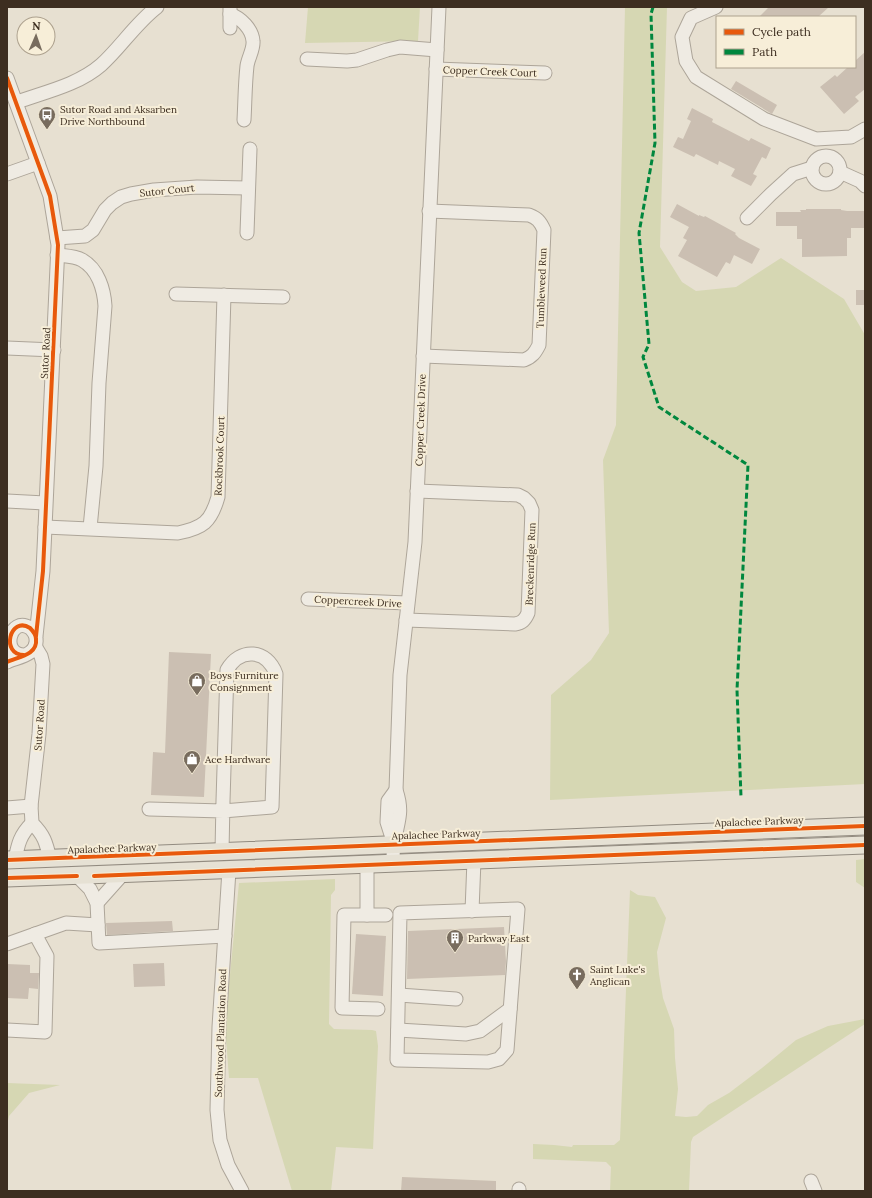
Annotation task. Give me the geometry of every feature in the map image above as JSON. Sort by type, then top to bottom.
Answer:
[{"type":"main road","name":"Apalachee Parkway","points":[[11,860],[732,830],[865,826]]},
{"type":"main road","points":[[732,830],[732,850]]},
{"type":"main road","points":[[7,878],[122,875],[865,845]]},
{"type":"main road","points":[[229,870],[233,859],[249,851]]},
{"type":"main road","points":[[203,871],[218,861],[222,852]]},
{"type":"street","points":[[17,102],[74,82],[101,66],[146,16],[157,7]]},
{"type":"street","name":"Copper Creek Drive","points":[[393,864],[394,844],[400,821],[400,801],[396,790],[400,676],[415,542],[439,7]]},
{"type":"street","points":[[716,7],[691,18],[682,37],[686,61],[696,77],[764,119],[816,139],[851,138],[865,129]]},
{"type":"street","points":[[230,10],[230,28]]},
{"type":"street","points":[[230,10],[249,30],[253,42],[247,65],[244,120]]},
{"type":"street","points":[[308,59],[347,61],[357,60],[400,47],[437,50]]},
{"type":"street","name":"Copper Creek Court","points":[[436,69],[545,73]]},
{"type":"street","name":"Sutor Road","points":[[7,78],[50,196],[57,238],[54,350],[43,571],[38,607],[36,641],[43,664],[39,734],[31,806],[32,823]]},
{"type":"street","points":[[825,138],[827,156]]},
{"type":"street","points":[[246,233],[250,149]]},
{"type":"street","points":[[827,156],[835,159],[840,167],[840,172],[835,180],[826,184],[817,181],[814,177],[812,168],[818,157],[827,156]]},
{"type":"street","points":[[7,174],[38,163]]},
{"type":"street","points":[[747,218],[793,174],[812,168]]},
{"type":"street","points":[[840,172],[860,181],[865,186]]},
{"type":"street","name":"Sutor Court","points":[[57,238],[85,236],[93,230],[105,210],[112,203],[131,194],[154,190],[197,187],[248,188]]},
{"type":"street","name":"Tumbleweed Run","points":[[423,356],[524,360],[531,358],[539,345],[544,230],[541,223],[536,218],[529,215],[429,211]]},
{"type":"street","points":[[57,255],[82,260],[90,266],[99,278],[104,294],[105,306],[99,383],[96,466],[90,528]]},
{"type":"street","points":[[176,294],[283,297]]},
{"type":"street","name":"Rockbrook Court","points":[[45,527],[178,533],[202,526],[212,513],[218,498],[224,295]]},
{"type":"street","points":[[7,348],[54,350]]},
{"type":"street","name":"Breckenridge Run","points":[[406,620],[515,624],[520,623],[525,619],[528,613],[532,525],[532,510],[529,503],[518,495],[417,491]]},
{"type":"street","points":[[7,501],[46,502]]},
{"type":"street","name":"Coppercreek Drive","points":[[308,599],[408,603]]},
{"type":"street","points":[[24,655],[14,653],[8,646],[7,641],[10,632],[20,626],[38,607]]},
{"type":"street","points":[[7,662],[33,650],[36,641],[30,629],[20,626]]},
{"type":"street","points":[[149,809],[223,812],[272,807],[276,674],[270,662],[261,656],[256,654],[248,654],[236,658],[227,670],[223,812],[222,852]]},
{"type":"street","points":[[7,808],[31,806]]},
{"type":"street","points":[[11,860],[23,832],[32,823],[41,832],[46,842],[50,859]]},
{"type":"street","points":[[472,911],[474,860]]},
{"type":"street","points":[[367,865],[367,916]]},
{"type":"street","name":"Southwood Plantation Road","points":[[229,870],[219,1027],[217,1110],[220,1140],[235,1180],[242,1191]]},
{"type":"street","points":[[97,903],[122,875]]},
{"type":"street","points":[[77,876],[90,889],[97,903],[99,943],[225,936]]},
{"type":"street","points":[[518,909],[507,1050],[499,1058],[488,1062],[398,1060],[399,995],[400,913],[518,909]]},
{"type":"street","points":[[378,1009],[342,1008],[344,915],[386,915]]},
{"type":"street","points":[[7,944],[66,923],[98,925]]},
{"type":"street","points":[[7,1030],[45,1032],[47,956],[35,934]]},
{"type":"street","points":[[399,995],[456,999]]},
{"type":"street","points":[[398,1030],[466,1034],[480,1031],[510,1009]]},
{"type":"green space","points":[[308,7],[420,7],[418,41],[305,43]]},
{"type":"green space","points":[[625,7],[667,7],[660,247],[682,282],[696,291],[736,287],[781,258],[844,299],[865,335],[865,784],[550,800],[551,695],[591,660],[609,633],[603,460],[616,425]]},
{"type":"green space","points":[[865,859],[865,888],[856,882],[856,860]]},
{"type":"green space","points":[[335,879],[335,890],[331,895],[329,1024],[334,1029],[376,1031],[378,1046],[373,1149],[336,1147],[331,1191],[292,1191],[258,1078],[229,1078],[225,1025],[239,883]]},
{"type":"green space","points":[[630,890],[638,895],[655,897],[666,918],[657,952],[663,998],[674,1029],[678,1089],[675,1116],[697,1116],[708,1105],[729,1093],[796,1040],[828,1026],[865,1019],[865,1024],[693,1137],[691,1142],[689,1191],[610,1191],[611,1167],[606,1162],[533,1159],[533,1144],[572,1147],[573,1145],[614,1145],[620,1140]]},
{"type":"green space","points":[[7,1083],[60,1085],[29,1093],[9,1116],[7,1125]]},
{"type":"building","points":[[769,7],[829,7],[819,16],[760,16]]},
{"type":"building","points":[[865,52],[865,89],[855,97],[859,101],[844,114],[820,87],[835,75],[837,77],[847,68],[856,68],[856,60]]},
{"type":"building","points":[[736,81],[777,105],[772,114],[731,89]]},
{"type":"building","points":[[692,108],[713,119],[712,122],[749,141],[751,138],[771,148],[766,159],[762,157],[753,174],[757,176],[751,186],[731,176],[735,169],[719,161],[718,165],[696,154],[694,157],[673,147],[678,137],[683,139],[691,121],[687,119]]},
{"type":"building","points":[[677,204],[699,216],[705,216],[736,233],[735,234],[739,238],[760,249],[752,264],[734,255],[730,264],[726,262],[717,277],[678,256],[687,240],[683,238],[689,227],[670,217]]},
{"type":"building","points":[[800,210],[865,211],[865,228],[851,228],[851,238],[847,238],[847,256],[802,257],[802,239],[797,239],[797,226],[776,226],[776,212],[801,212]]},
{"type":"building","points":[[856,290],[865,290],[865,305],[856,305]]},
{"type":"building","points":[[169,652],[211,654],[204,797],[151,795],[153,752],[165,753]]},
{"type":"building","points":[[172,921],[173,931],[107,935],[106,923]]},
{"type":"building","name":"Parkway East","points":[[504,927],[506,961],[505,975],[407,979],[408,931]]},
{"type":"building","points":[[356,934],[386,936],[383,996],[352,994]]},
{"type":"building","points":[[164,963],[165,986],[134,987],[133,964]]},
{"type":"building","points":[[7,964],[30,965],[30,973],[39,973],[38,989],[29,988],[28,999],[7,998]]},
{"type":"building","points":[[402,1177],[496,1181],[496,1191],[401,1191]]},
{"type":"marked path","points":[[653,7],[651,14],[655,143],[639,233],[649,344],[643,357],[659,407],[748,465],[737,690],[741,797]]},
{"type":"cycle path","points":[[7,78],[50,196],[58,245],[43,571],[36,636]]},
{"type":"cycle path","points":[[7,662],[26,655],[34,649],[36,637],[30,628],[23,625],[17,627],[13,631],[10,637],[10,643],[12,649],[17,653],[24,655]]},
{"type":"cycle path","points":[[7,860],[865,826]]},
{"type":"cycle path","points":[[94,876],[865,845]]},
{"type":"cycle path","points":[[7,878],[77,876]]},
{"type":"place","name":"Sutor Road and Aksarben Drive Northbound","points":[[47,130]]},
{"type":"place","name":"Boys Furniture Consignment","points":[[197,696]]},
{"type":"place","name":"Ace Hardware","points":[[192,774]]},
{"type":"place","name":"Parkway East","points":[[455,953]]},
{"type":"place","name":"Saint Luke's Anglican","points":[[577,990]]}]
